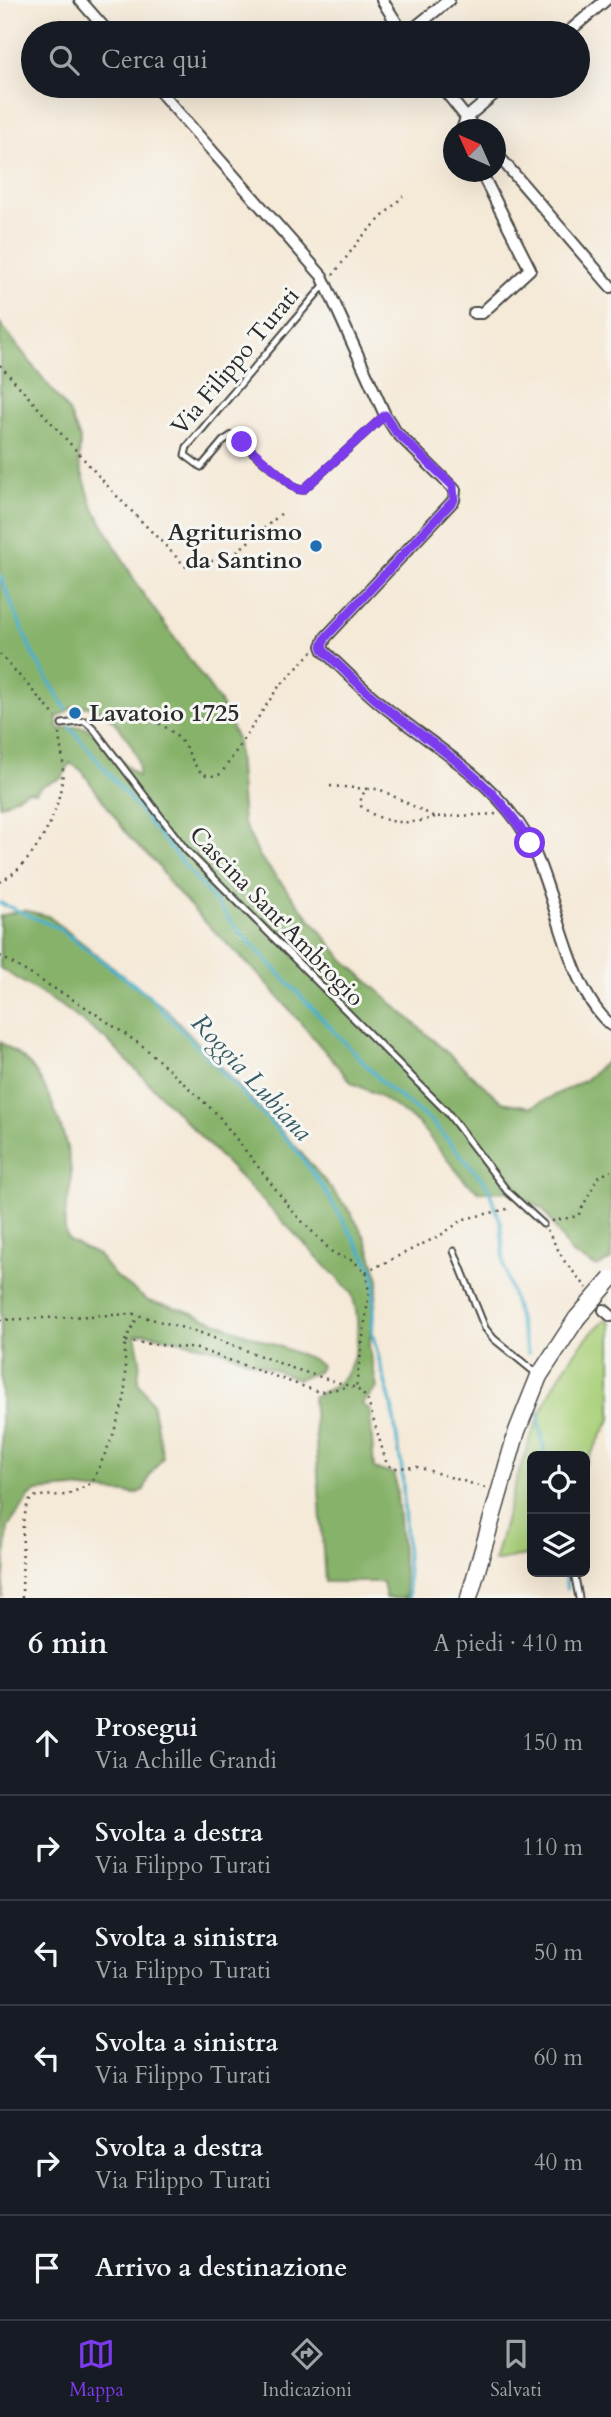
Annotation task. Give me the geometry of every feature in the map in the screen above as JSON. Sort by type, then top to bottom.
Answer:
[{"type":"main road","points":[[469,1598],[517,1431],[539,1376],[577,1318],[611,1279]]},
{"type":"street","points":[[80,0],[98,21]]},
{"type":"street","points":[[382,0],[397,21]]},
{"type":"street","points":[[422,21],[449,0]]},
{"type":"street","points":[[581,21],[606,0]]},
{"type":"street","name":"Via Filippo Turati","points":[[165,98],[326,283],[385,415],[396,432],[453,486],[456,495],[326,637],[323,648]]},
{"type":"street","points":[[448,98],[461,119]]},
{"type":"street","points":[[469,119],[492,98]]},
{"type":"street","points":[[506,166],[611,286]]},
{"type":"street","points":[[474,313],[482,313],[530,269],[486,182]]},
{"type":"street","points":[[323,648],[390,712],[458,761],[512,815],[538,860],[586,995],[611,1025]]},
{"type":"lane","name":"Via Filippo Turati","points":[[326,283],[187,447],[185,455],[201,467],[223,441],[232,435],[297,489],[303,490],[385,415]]},
{"type":"lane","points":[[62,724],[85,722]]},
{"type":"lane","name":"Cascina Sant'Ambrogio","points":[[85,722],[122,763],[186,850],[447,1112],[508,1191],[543,1224]]},
{"type":"lane","points":[[454,1251],[485,1328],[494,1339],[539,1376]]},
{"type":"lane","points":[[574,1577],[579,1598]]},
{"type":"path","points":[[326,283],[361,238],[403,196]]},
{"type":"path","points":[[0,365],[113,492],[187,568],[233,555],[283,512]]},
{"type":"path","points":[[85,722],[101,713],[136,714],[160,725],[181,741],[191,762],[204,775],[213,777],[221,774],[277,689],[297,666],[323,648]]},
{"type":"path","points":[[0,654],[62,724],[59,748],[63,765],[57,808],[19,868],[0,882]]},
{"type":"path","points":[[330,786],[379,789],[435,817]]},
{"type":"path","points":[[368,789],[361,796],[361,806],[368,812],[390,821],[419,822],[435,817],[478,813],[512,815]]},
{"type":"path","points":[[0,956],[87,1008],[144,1047],[217,1114],[294,1213],[333,1253],[353,1261],[366,1272],[369,1293],[354,1387]]},
{"type":"path","points":[[583,1283],[565,1262],[543,1224],[578,1216],[597,1177],[611,1171]]},
{"type":"path","points":[[366,1272],[441,1236],[464,1219],[512,1208]]},
{"type":"path","points":[[0,1320],[62,1315],[138,1315],[201,1334],[292,1368],[354,1387],[367,1398],[387,1465],[395,1468],[417,1466],[500,1492]]},
{"type":"path","points":[[22,1598],[23,1522],[28,1502],[36,1496],[67,1496],[92,1483],[112,1438],[125,1397],[125,1341],[138,1315]]},
{"type":"path","points":[[125,1341],[198,1349],[319,1392],[354,1387]]},
{"type":"green space","points":[[0,323],[69,412],[80,439],[79,463],[93,507],[139,588],[220,702],[237,739],[243,822],[260,857],[342,958],[502,1102],[531,1107],[585,1080],[611,1058],[611,1260],[597,1267],[572,1254],[543,1209],[507,1191],[480,1192],[465,1181],[418,1123],[378,1095],[352,1083],[264,980],[202,919],[171,885],[157,864],[130,838],[81,770],[70,763],[62,778],[41,786],[36,792],[27,791],[0,806]],"holes":[[[74,706],[96,709],[120,728],[136,758],[138,776],[86,728],[59,729],[56,719]]]},
{"type":"green space","points":[[23,910],[48,916],[167,1010],[298,1149],[349,1210],[366,1239],[379,1279],[369,1346],[377,1388],[362,1404],[370,1410],[374,1469],[395,1474],[406,1598],[386,1598],[383,1582],[325,1582],[313,1397],[338,1383],[351,1364],[357,1327],[351,1292],[109,1042],[66,1009],[0,968],[0,916]]},
{"type":"green space","points":[[0,1042],[30,1065],[45,1089],[59,1121],[71,1169],[65,1220],[69,1241],[98,1255],[114,1275],[148,1301],[184,1310],[312,1359],[321,1366],[318,1372],[298,1379],[221,1350],[145,1333],[135,1335],[140,1359],[138,1382],[152,1403],[163,1457],[150,1475],[144,1490],[135,1494],[73,1488],[37,1491],[30,1496],[8,1527],[2,1598]]},
{"type":"green space","points":[[606,1319],[611,1324],[611,1418],[590,1456],[590,1451],[527,1451],[527,1555],[494,1562],[512,1497],[533,1431],[563,1370],[583,1343]]},
{"type":"waterway","points":[[0,576],[33,655],[66,709]]},
{"type":"waterway","points":[[70,727],[240,932],[387,1087],[432,1122],[487,1185],[501,1223],[504,1265],[528,1353]]},
{"type":"waterway","name":"Roggia Lubiana","points":[[0,903],[58,928],[148,995],[294,1147],[324,1189],[373,1270],[375,1284],[372,1333],[392,1407],[402,1470],[409,1598]]},
{"type":"waterway","points":[[537,1408],[544,1451]]},
{"type":"waterway","points":[[565,1577],[567,1589]]},
{"type":"place","name":"Agriturismo da Santino","points":[[316,546]]},
{"type":"place","name":"Lavatoio 1725","points":[[75,713]]},
{"type":"route","points":[[242,442],[297,489],[303,490],[385,415],[396,432],[453,486],[456,495],[454,500],[326,637],[322,646],[359,685],[390,712],[442,747],[480,780],[512,815],[530,843]]}]
